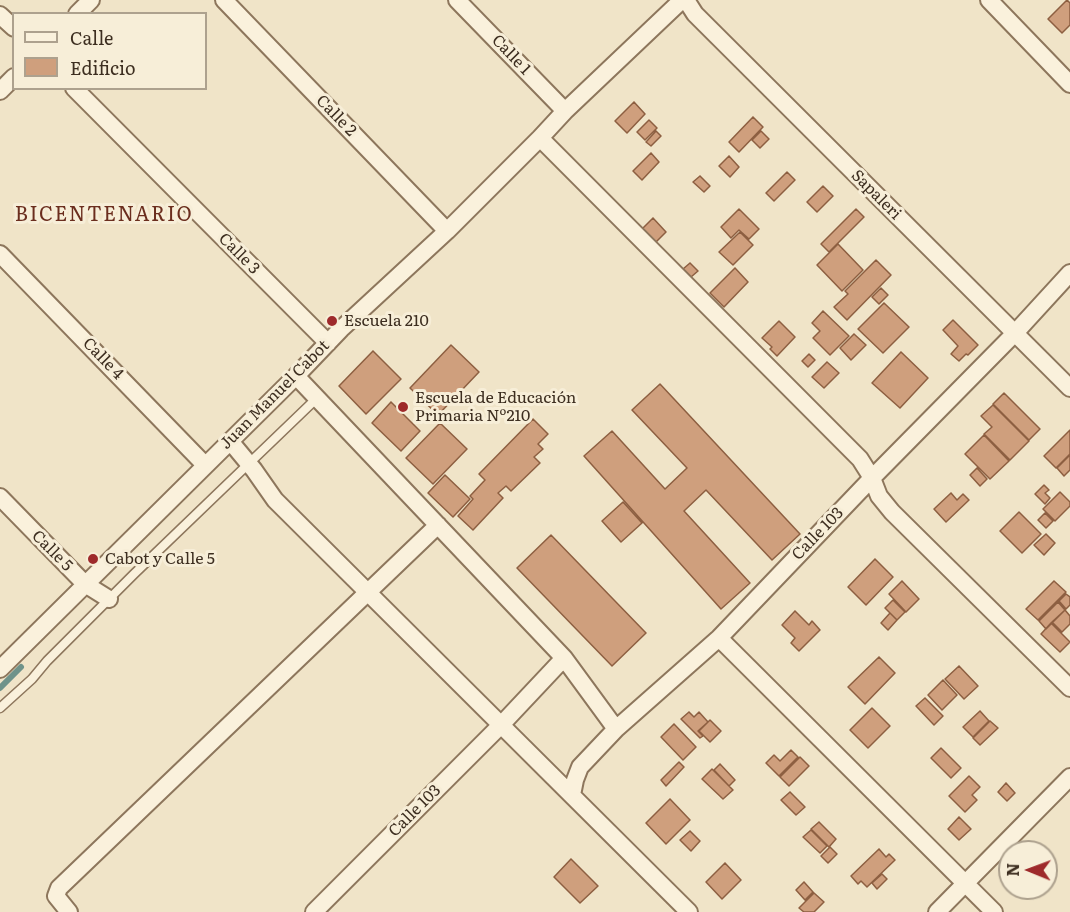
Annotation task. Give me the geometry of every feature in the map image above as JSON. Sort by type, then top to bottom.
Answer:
[{"type":"street","points":[[79,12],[91,0]]},
{"type":"street","name":"Calle 2","points":[[224,0],[447,231]]},
{"type":"street","name":"Calle 1","points":[[457,0],[565,111]]},
{"type":"street","name":"Juan Manuel Cabot","points":[[0,669],[328,342],[447,231],[565,111],[684,0]]},
{"type":"street","name":"Sapaleri","points":[[684,0],[695,14],[1070,388]]},
{"type":"street","points":[[989,0],[1070,84]]},
{"type":"street","points":[[0,15],[12,26]]},
{"type":"street","points":[[0,91],[12,79]]},
{"type":"street","name":"Calle 3","points":[[76,90],[328,342]]},
{"type":"street","points":[[540,138],[860,459],[872,478],[879,496],[892,512],[1070,688]]},
{"type":"street","name":"Calle 4","points":[[0,254],[205,465]]},
{"type":"street","name":"Calle 103","points":[[572,795],[580,767],[616,729],[718,638],[1015,333],[1070,273]]},
{"type":"street","points":[[296,376],[564,658],[616,729]]},
{"type":"street","points":[[230,441],[274,500],[689,912]]},
{"type":"street","name":"Calle 5","points":[[0,497],[85,584],[109,599]]},
{"type":"street","points":[[69,912],[56,896],[58,888],[438,525]]},
{"type":"street","points":[[718,638],[994,912]]},
{"type":"street","name":"Calle 103","points":[[314,912],[501,725],[564,658]]},
{"type":"street","points":[[937,912],[1070,777]]},
{"type":"lane","points":[[0,708],[317,398]]},
{"type":"building","points":[[1067,0],[1070,3],[1070,25],[1062,33],[1048,19]]},
{"type":"building","points":[[634,102],[645,114],[627,133],[615,121]]},
{"type":"building","points":[[753,117],[763,127],[739,152],[729,142]]},
{"type":"building","points":[[649,120],[657,128],[645,140],[637,132]]},
{"type":"building","points":[[656,131],[661,136],[651,146],[646,142]]},
{"type":"building","points":[[761,131],[769,139],[760,148],[752,140]]},
{"type":"building","points":[[651,153],[659,162],[642,180],[633,171]]},
{"type":"building","points":[[729,156],[739,167],[730,177],[719,166]]},
{"type":"building","points":[[787,172],[795,180],[774,201],[766,193]]},
{"type":"building","points":[[700,176],[710,186],[704,192],[693,182]]},
{"type":"building","points":[[823,186],[833,196],[817,212],[807,202]]},
{"type":"building","points":[[739,209],[759,229],[749,239],[739,230],[731,238],[721,227]]},
{"type":"building","points":[[856,209],[864,217],[829,252],[821,244]]},
{"type":"building","points":[[653,218],[666,232],[655,243],[641,230]]},
{"type":"building","points":[[740,232],[753,245],[733,265],[719,252]]},
{"type":"building","points":[[838,244],[863,270],[842,291],[817,265]]},
{"type":"building","points":[[876,260],[891,275],[847,320],[834,307],[848,294],[845,291]]},
{"type":"building","points":[[690,263],[698,271],[691,277],[683,269]]},
{"type":"building","points":[[735,268],[748,282],[724,307],[710,293]]},
{"type":"building","points":[[881,288],[888,295],[879,304],[872,297]]},
{"type":"building","points":[[884,303],[909,327],[883,353],[858,329]]},
{"type":"building","points":[[823,311],[849,336],[830,355],[813,338],[820,331],[812,323]]},
{"type":"building","points":[[953,320],[978,345],[959,361],[951,354],[958,346],[943,330]]},
{"type":"building","points":[[779,321],[795,337],[777,356],[770,349],[772,347],[762,338]]},
{"type":"building","points":[[854,334],[866,345],[851,360],[840,348]]},
{"type":"building","points":[[451,345],[479,372],[438,415],[410,388]]},
{"type":"building","points":[[373,351],[401,379],[366,414],[339,386]]},
{"type":"building","points":[[901,352],[928,378],[900,408],[872,383]]},
{"type":"building","points":[[809,354],[815,360],[808,367],[802,361]]},
{"type":"building","points":[[827,362],[839,373],[824,388],[812,377]]},
{"type":"building","points":[[660,384],[800,534],[772,560],[706,490],[684,511],[750,583],[721,609],[584,456],[612,431],[665,489],[687,468],[632,410]]},
{"type":"building","points":[[1004,393],[1040,429],[1029,440],[993,404]]},
{"type":"building","points":[[391,402],[420,431],[401,451],[372,423]]},
{"type":"building","points":[[993,405],[1029,441],[1010,460],[984,434],[992,427],[981,416]]},
{"type":"building","points":[[533,419],[548,434],[538,444],[543,449],[534,457],[540,463],[511,491],[506,486],[498,493],[503,498],[473,530],[458,516],[473,499],[470,496],[485,480],[479,474]]},
{"type":"building","points":[[440,423],[467,449],[433,484],[406,458]]},
{"type":"building","points":[[1070,430],[1070,454],[1056,468],[1044,456]]},
{"type":"building","points":[[984,435],[1009,461],[990,479],[965,454]]},
{"type":"building","points":[[1070,455],[1070,470],[1064,476],[1057,468]]},
{"type":"building","points":[[977,468],[987,479],[980,486],[970,475]]},
{"type":"building","points":[[445,475],[470,499],[453,517],[428,493]]},
{"type":"building","points":[[1044,485],[1049,490],[1045,493],[1050,498],[1045,504],[1035,494]]},
{"type":"building","points":[[1060,492],[1070,502],[1070,506],[1055,521],[1043,509]]},
{"type":"building","points":[[951,493],[957,500],[963,494],[969,500],[946,522],[934,509]]},
{"type":"building","points":[[623,502],[642,523],[621,542],[602,521]]},
{"type":"building","points":[[1019,512],[1041,534],[1022,553],[1000,531]]},
{"type":"building","points":[[1045,513],[1053,521],[1046,528],[1038,520]]},
{"type":"building","points":[[1046,534],[1055,543],[1044,555],[1034,545]]},
{"type":"building","points":[[551,535],[646,633],[612,666],[517,568]]},
{"type":"building","points":[[875,559],[893,577],[866,605],[848,587]]},
{"type":"building","points":[[902,581],[919,599],[906,612],[889,594]]},
{"type":"building","points":[[1054,581],[1066,592],[1038,620],[1026,609]]},
{"type":"building","points":[[1066,594],[1070,597],[1070,605],[1066,609],[1059,601]]},
{"type":"building","points":[[893,600],[905,612],[897,620],[885,608]]},
{"type":"building","points":[[1058,602],[1065,610],[1046,629],[1039,621]]},
{"type":"building","points":[[1065,610],[1070,616],[1070,624],[1062,632],[1052,622]]},
{"type":"building","points":[[795,611],[809,625],[812,621],[820,630],[799,651],[791,643],[795,638],[782,625]]},
{"type":"building","points":[[890,613],[897,620],[888,630],[881,623]]},
{"type":"building","points":[[1051,623],[1070,642],[1060,652],[1041,634]]},
{"type":"building","points":[[879,657],[895,673],[865,704],[848,687]]},
{"type":"building","points":[[959,666],[978,686],[964,699],[945,679]]},
{"type":"building","points":[[943,680],[957,695],[942,710],[928,695]]},
{"type":"building","points":[[925,698],[943,716],[934,725],[916,706]]},
{"type":"building","points":[[872,708],[890,726],[868,748],[850,730]]},
{"type":"building","points":[[980,711],[989,721],[973,737],[963,727]]},
{"type":"building","points":[[689,712],[694,717],[699,712],[708,722],[698,731],[703,736],[700,738],[681,719]]},
{"type":"building","points":[[710,720],[721,731],[710,742],[699,731]]},
{"type":"building","points":[[990,721],[998,728],[980,745],[973,738]]},
{"type":"building","points":[[674,724],[696,747],[683,760],[661,737]]},
{"type":"building","points":[[941,748],[961,768],[951,778],[931,758]]},
{"type":"building","points":[[791,750],[798,757],[779,776],[766,763],[774,755],[780,761]]},
{"type":"building","points":[[800,757],[809,766],[789,786],[780,777]]},
{"type":"building","points":[[679,762],[684,767],[666,786],[661,780]]},
{"type":"building","points":[[720,764],[735,780],[729,786],[714,770]]},
{"type":"building","points":[[712,769],[733,790],[723,799],[702,779]]},
{"type":"building","points":[[969,776],[980,787],[972,795],[977,800],[965,812],[949,796]]},
{"type":"building","points":[[1006,783],[1015,793],[1007,801],[998,792]]},
{"type":"building","points":[[790,792],[805,807],[796,815],[781,800]]},
{"type":"building","points":[[670,799],[690,820],[666,844],[646,823]]},
{"type":"building","points":[[959,817],[971,829],[959,840],[948,829]]},
{"type":"building","points":[[819,822],[836,839],[829,847],[811,829]]},
{"type":"building","points":[[811,830],[827,846],[820,853],[803,837]]},
{"type":"building","points":[[690,831],[700,841],[691,851],[680,840]]},
{"type":"building","points":[[830,847],[837,854],[828,863],[821,856]]},
{"type":"building","points":[[879,849],[886,857],[889,854],[895,860],[867,887],[861,881],[858,884],[851,876]]},
{"type":"building","points":[[571,859],[598,886],[580,903],[554,877]]},
{"type":"building","points":[[725,863],[741,880],[722,899],[706,882]]},
{"type":"building","points":[[882,874],[887,879],[877,889],[872,883]]},
{"type":"building","points":[[804,882],[813,892],[805,900],[796,890]]},
{"type":"building","points":[[814,893],[824,902],[814,912],[804,912],[799,908]]},
{"type":"waterway","points":[[0,688],[21,667]]},
{"type":"place","name":"Escuela 210","points":[[332,321]]},
{"type":"place","name":"Escuela de Educación Primaria Nº210","points":[[403,407]]},
{"type":"place","name":"Cabot y Calle 5","points":[[93,559]]},
{"type":"district","name":"BICENTENARIO","points":[[104,215]]}]
